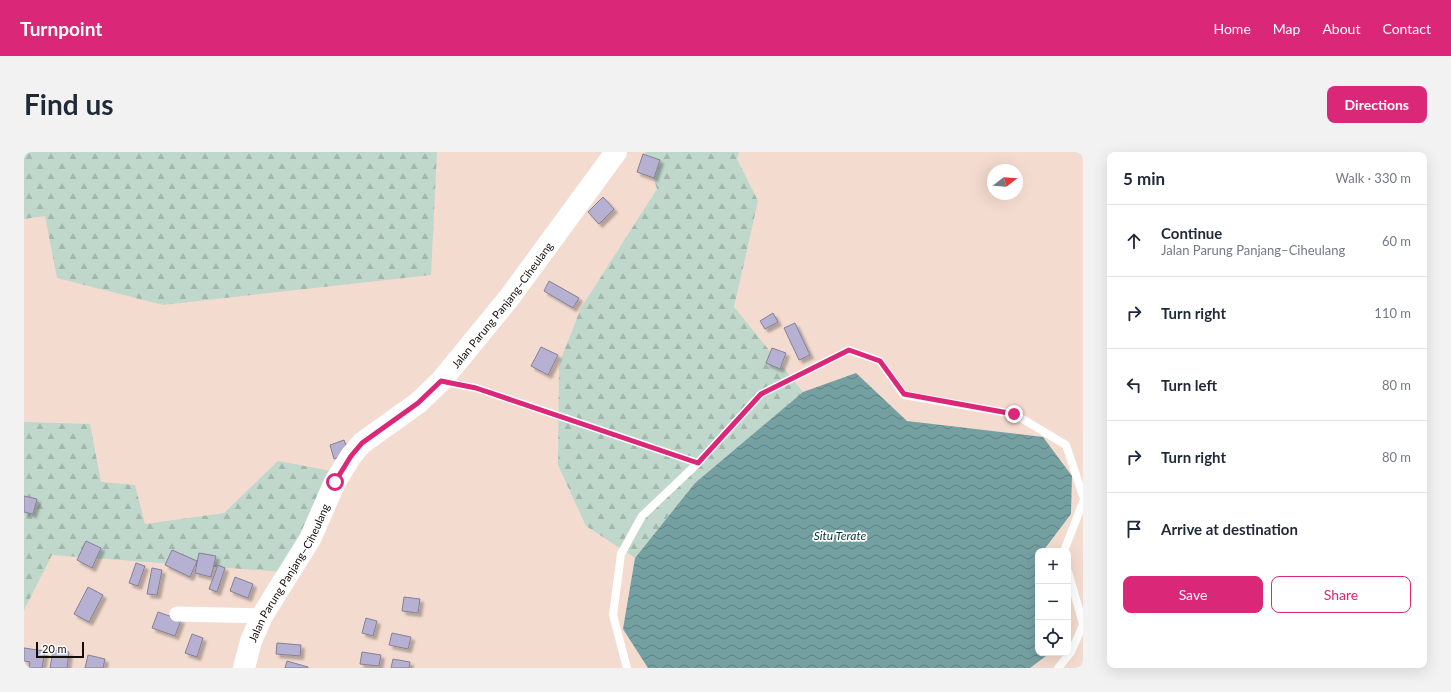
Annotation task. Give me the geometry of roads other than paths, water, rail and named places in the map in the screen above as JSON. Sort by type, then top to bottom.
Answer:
[{"type":"street","name":"Jalan Parung Panjang–Ciheulang","points":[[244,668],[251,641],[262,616],[310,539],[335,482],[351,456],[362,443],[418,403],[441,381],[509,298],[616,152]]},
{"type":"street","points":[[176,614],[262,616]]},
{"type":"lane","points":[[626,668],[613,615],[621,554],[642,516],[698,463],[761,394],[849,350],[880,361],[904,394],[1014,414],[1066,445],[1083,496]]},
{"type":"lane","points":[[441,381],[476,388],[698,463]]},
{"type":"lane","points":[[1065,548],[1083,502]]},
{"type":"lane","points":[[1058,668],[1071,652],[1083,624],[1071,582]]},
{"type":"water","name":"Situ Terate","points":[[856,373],[907,421],[1043,437],[1072,476],[1071,514],[1045,548],[1035,548],[1035,656],[1046,656],[1030,668],[648,668],[623,629],[635,558],[695,483],[803,392]]}]
